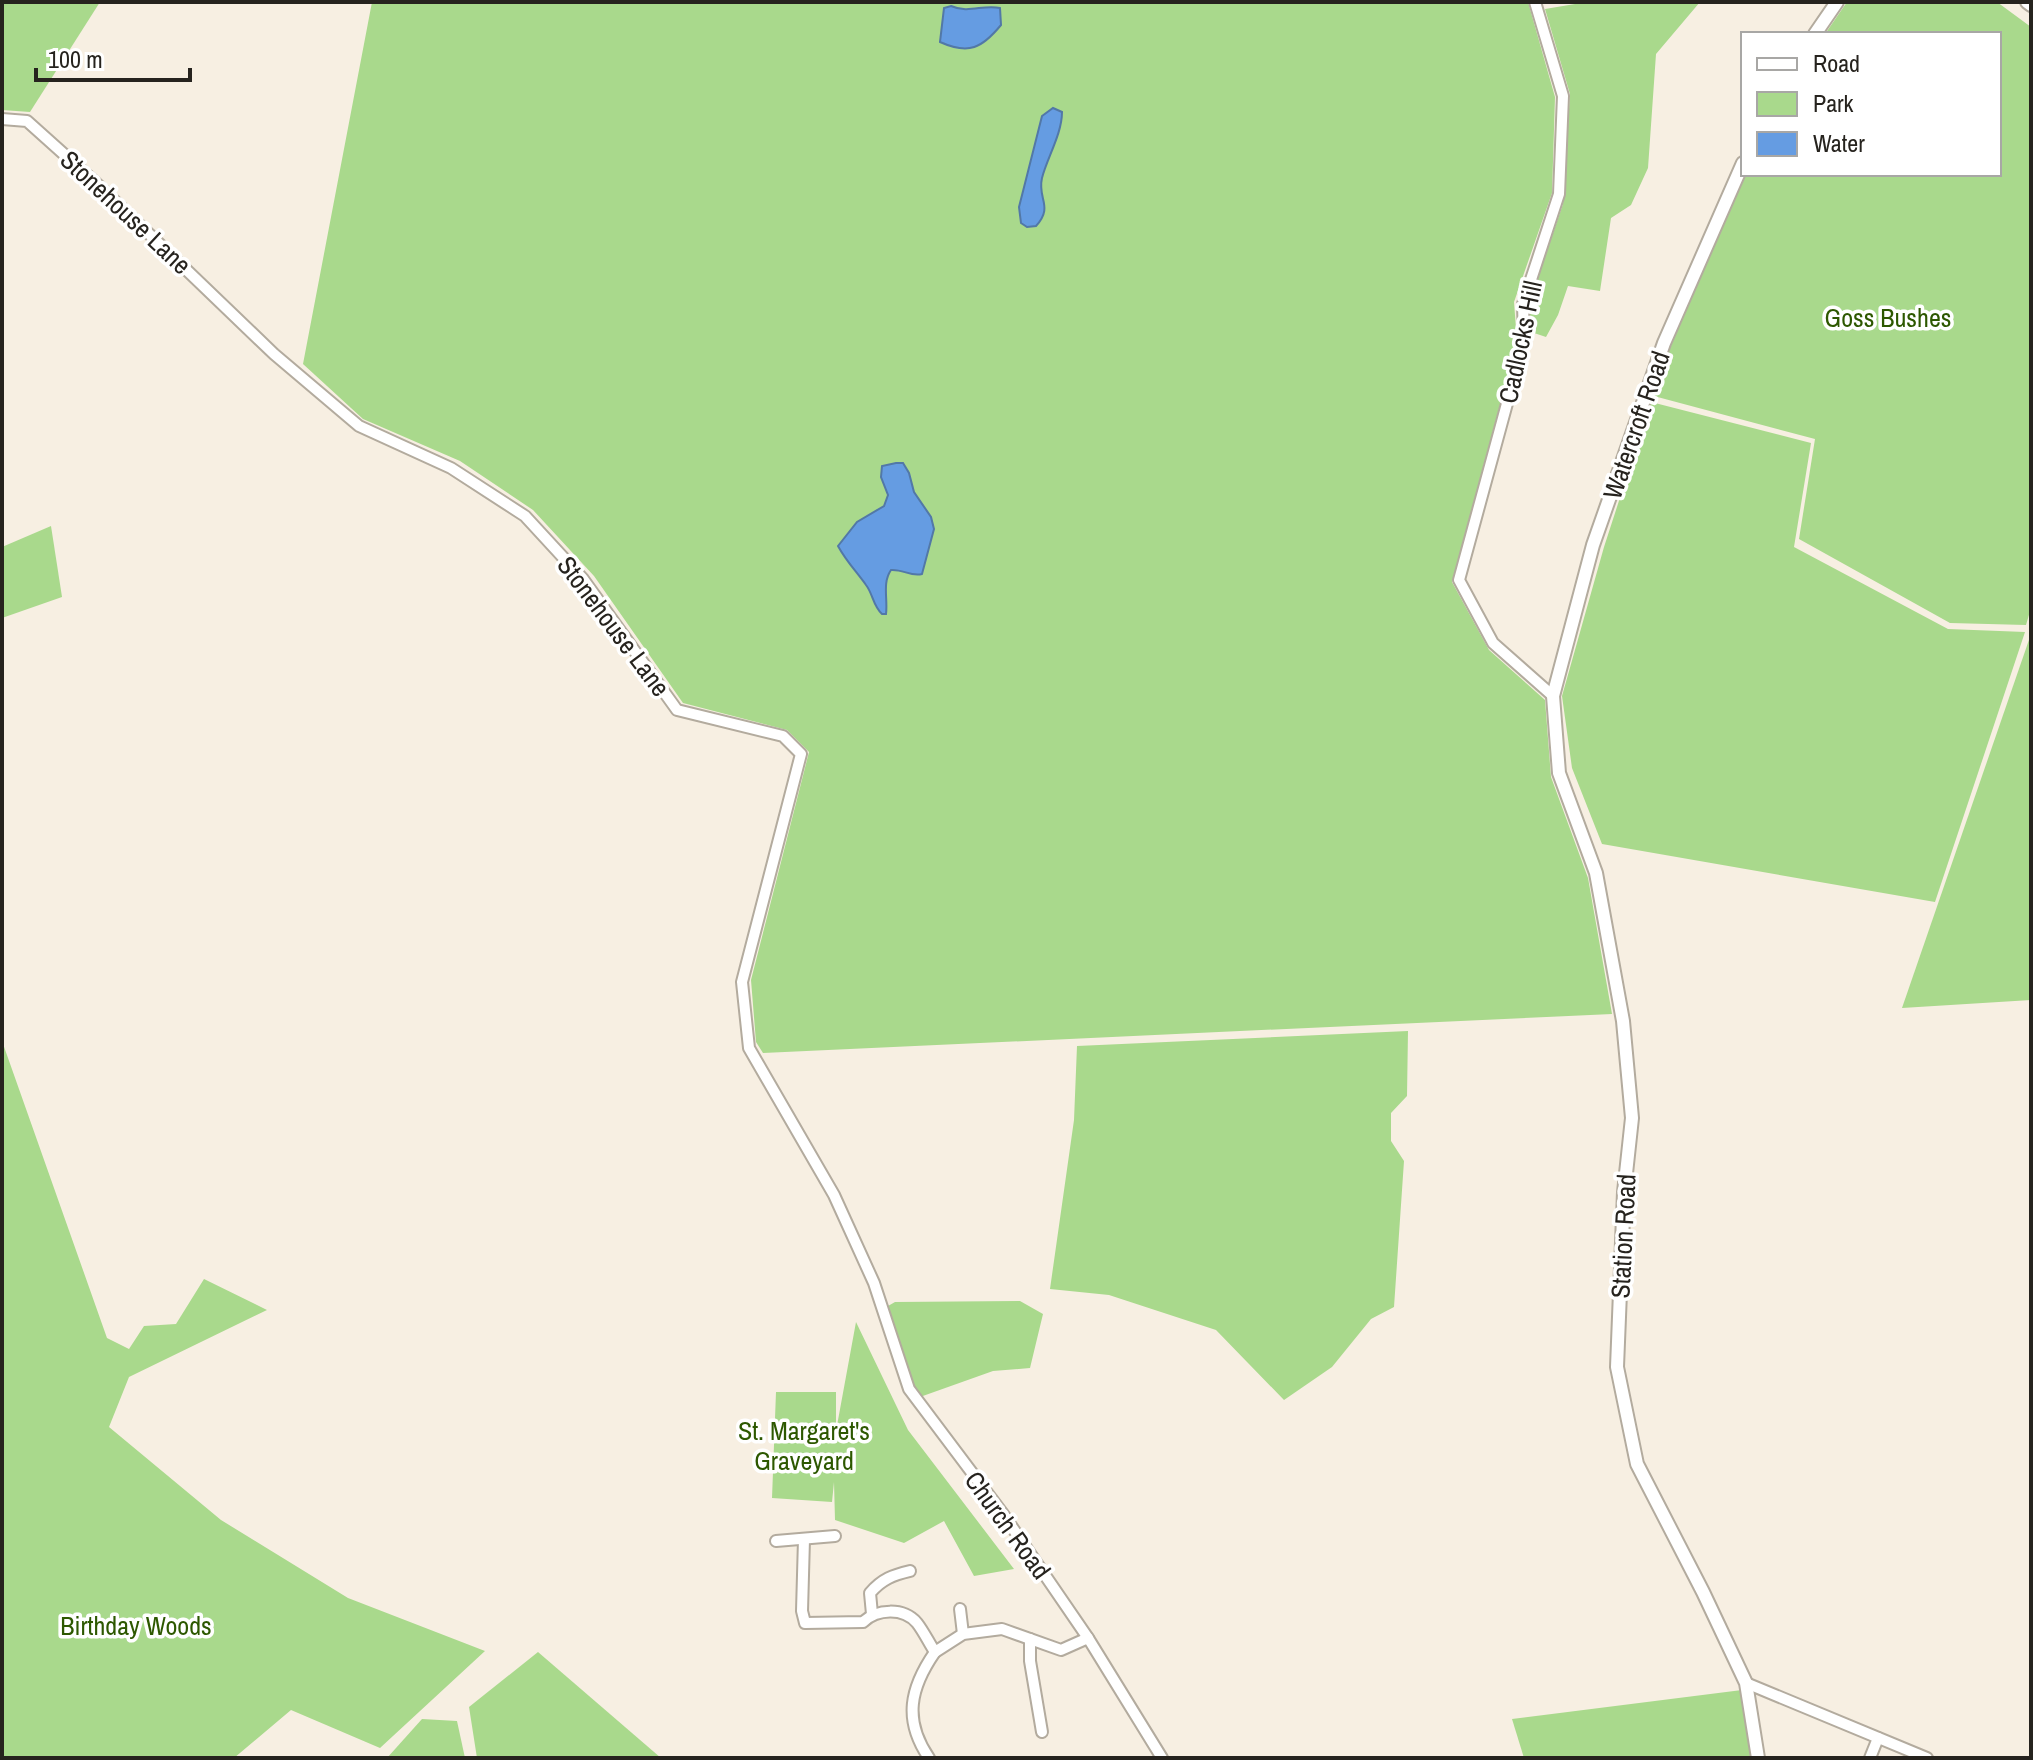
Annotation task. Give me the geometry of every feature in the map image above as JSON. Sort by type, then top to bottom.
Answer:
[{"type":"street","name":"Cadlocks Hill","points":[[1535,2],[1563,96],[1559,194],[1523,304],[1524,341],[1459,580],[1493,643],[1553,696]]},
{"type":"street","points":[[1816,32],[1837,2]]},
{"type":"street","name":"Stonehouse Lane","points":[[2,119],[27,121],[117,202],[274,354],[359,426],[451,468],[525,516],[583,579],[677,710],[783,736],[801,754],[742,982],[749,1048],[834,1195],[874,1283]]},
{"type":"street","name":"Watercroft Road","points":[[1553,696],[1593,545],[1659,357],[1741,168]]},
{"type":"street","name":"Station Road","points":[[1553,696],[1559,773],[1596,873],[1623,1021],[1632,1118],[1624,1192],[1617,1367],[1637,1464],[1746,1683],[1758,1758]]},
{"type":"street","name":"Church Road","points":[[874,1283],[909,1389],[1003,1514],[1088,1638],[1162,1758]]},
{"type":"street","points":[[776,1541],[835,1536]]},
{"type":"street","points":[[804,1539],[802,1611],[805,1623],[863,1622],[872,1614],[885,1611],[903,1614],[915,1621],[935,1652]]},
{"type":"street","points":[[872,1614],[870,1593],[877,1584],[887,1577],[910,1571]]},
{"type":"street","points":[[960,1609],[963,1634]]},
{"type":"street","points":[[929,1758],[916,1737],[911,1718],[912,1705],[935,1652],[963,1634],[1002,1629],[1061,1650],[1088,1638]]},
{"type":"street","points":[[1030,1639],[1030,1661],[1042,1732]]},
{"type":"street","points":[[1746,1683],[1927,1758]]},
{"type":"street","points":[[1870,1758],[1878,1738]]},
{"type":"green space","points":[[2,2],[100,2],[30,112],[2,110]]},
{"type":"green space","points":[[372,2],[1528,2],[1555,97],[1552,193],[1514,302],[1517,342],[1452,582],[1489,650],[1545,700],[1551,777],[1588,878],[1612,1014],[763,1053],[756,1042],[751,980],[809,752],[787,730],[683,703],[594,576],[533,510],[460,461],[363,419],[303,364]]},
{"type":"green space","points":[[1587,2],[1700,2],[1656,54],[1648,168],[1631,205],[1611,218],[1600,291],[1568,286],[1546,337],[1534,333],[1528,306],[1563,204],[1570,94],[1545,9]]},
{"type":"green space","name":"Goss Bushes","points":[[1847,2],[1997,2],[2031,27],[2031,608],[2026,625],[1950,623],[1799,539],[1815,439],[1650,395],[1743,176],[2001,176],[2001,32],[1826,32]]},
{"type":"green space","points":[[1651,402],[1811,443],[1794,547],[1948,629],[2025,632],[1935,902],[1602,844],[1572,768],[1562,696],[1604,547]]},
{"type":"green space","points":[[51,526],[62,597],[2,618],[2,547]]},
{"type":"green space","points":[[2031,634],[2031,1000],[1902,1008]]},
{"type":"green space","points":[[1408,1031],[1407,1096],[1391,1113],[1391,1141],[1404,1161],[1394,1307],[1371,1319],[1332,1367],[1284,1400],[1216,1330],[1109,1295],[1050,1289],[1074,1120],[1077,1046]]},
{"type":"green space","name":"Birthday Woods","points":[[2,1041],[107,1338],[129,1349],[144,1326],[176,1324],[204,1279],[267,1310],[129,1377],[109,1427],[221,1520],[348,1598],[485,1651],[380,1748],[291,1710],[234,1758],[2,1758]]},
{"type":"green space","points":[[1020,1301],[1043,1314],[1030,1368],[993,1371],[920,1397],[912,1386],[888,1306],[895,1302]]},
{"type":"green space","name":"St. Margaret's Graveyard","points":[[856,1322],[908,1430],[1014,1569],[974,1576],[944,1521],[904,1543],[835,1520],[834,1482],[832,1502],[772,1498],[776,1392],[836,1392],[836,1431]]},
{"type":"green space","points":[[538,1652],[661,1758],[477,1758],[469,1707]]},
{"type":"green space","points":[[1742,1690],[1754,1758],[1524,1758],[1512,1719]]},
{"type":"green space","points":[[422,1719],[457,1721],[465,1758],[387,1758]]},
{"type":"water","points":[[944,8],[964,9],[1000,8],[1001,25],[988,39],[974,47],[950,46],[940,42]]},
{"type":"water","points":[[1053,108],[1062,112],[1057,137],[1042,178],[1044,213],[1036,226],[1027,227],[1021,223],[1019,207],[1042,116]]},
{"type":"water","points":[[903,463],[909,473],[914,492],[931,517],[934,529],[922,574],[891,570],[886,586],[886,614],[882,614],[838,546],[857,522],[884,506],[888,495],[881,477],[882,466]]}]
